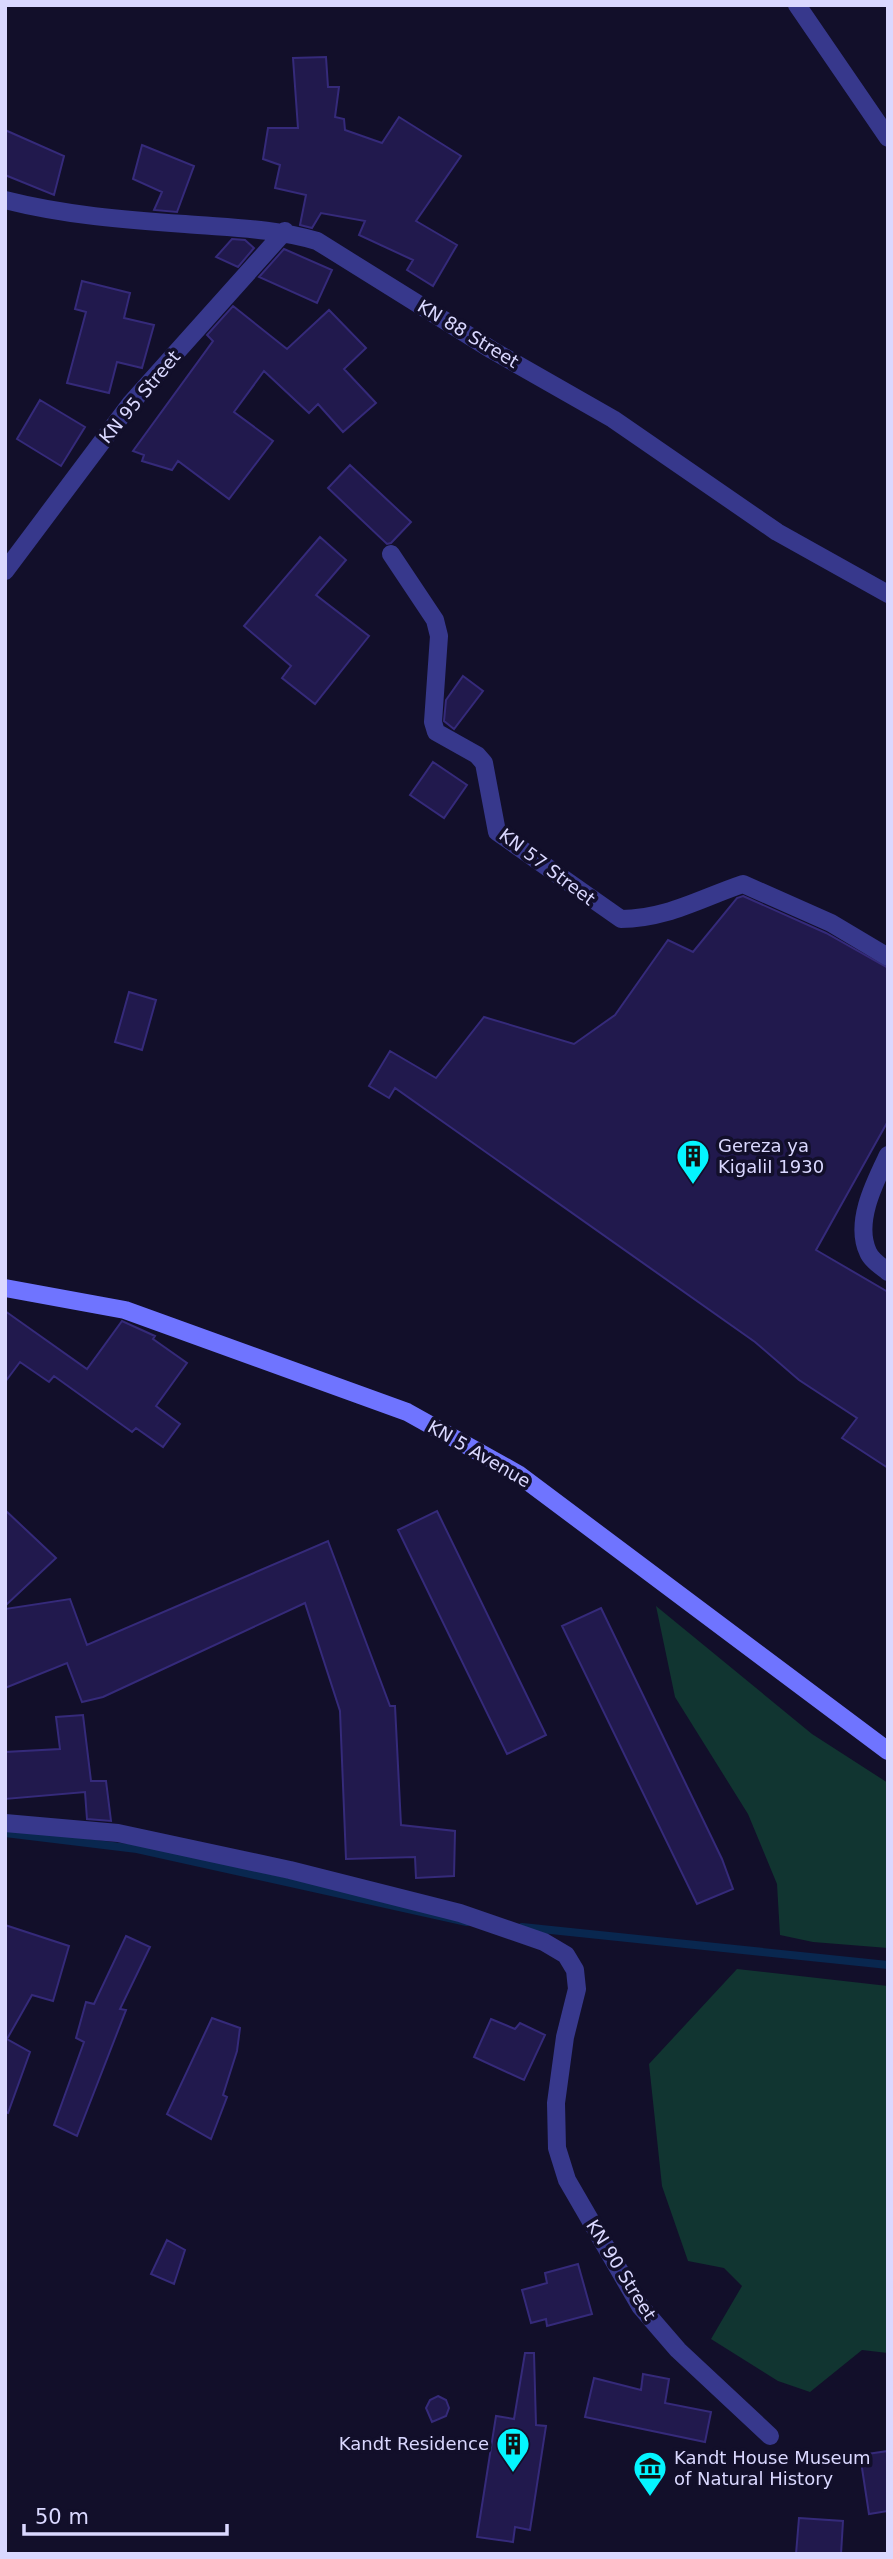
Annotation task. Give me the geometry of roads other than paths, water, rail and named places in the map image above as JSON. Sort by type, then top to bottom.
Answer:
[{"type":"main road","name":"KN 5 Avenue","points":[[5,1288],[125,1310],[407,1412],[518,1474],[888,1751]]},
{"type":"street","points":[[797,5],[888,138]]},
{"type":"street","name":"KN 88 Street","points":[[5,200],[57,212],[285,231],[317,241],[492,350],[613,419],[777,532],[888,594]]},
{"type":"street","name":"KN 95 Street","points":[[5,571],[131,403],[285,231]]},
{"type":"street","name":"KN 57 Street","points":[[391,554],[435,620],[439,636],[433,722],[436,732],[477,755],[484,763],[497,832],[621,919],[646,919],[680,910],[712,894],[743,884],[831,923],[888,957]]},
{"type":"street","points":[[888,1155],[875,1182],[863,1227],[868,1254],[888,1272]]},
{"type":"street","name":"KN 90 Street","points":[[5,1823],[118,1833],[290,1870],[460,1913],[544,1942],[566,1955],[575,1970],[577,1989],[565,2037],[556,2103],[557,2148],[567,2180],[640,2306],[678,2350],[770,2436]]},
{"type":"waterway","points":[[5,1833],[137,1849],[467,1922]]},
{"type":"waterway","points":[[522,1927],[888,1965]]},
{"type":"place","name":"Gereza ya KigaliI 1930","points":[[693,1186]]},
{"type":"place","name":"Kandt Residence","points":[[513,2474]]},
{"type":"place","name":"Kandt House Museum of Natural History","points":[[650,2498]]}]
